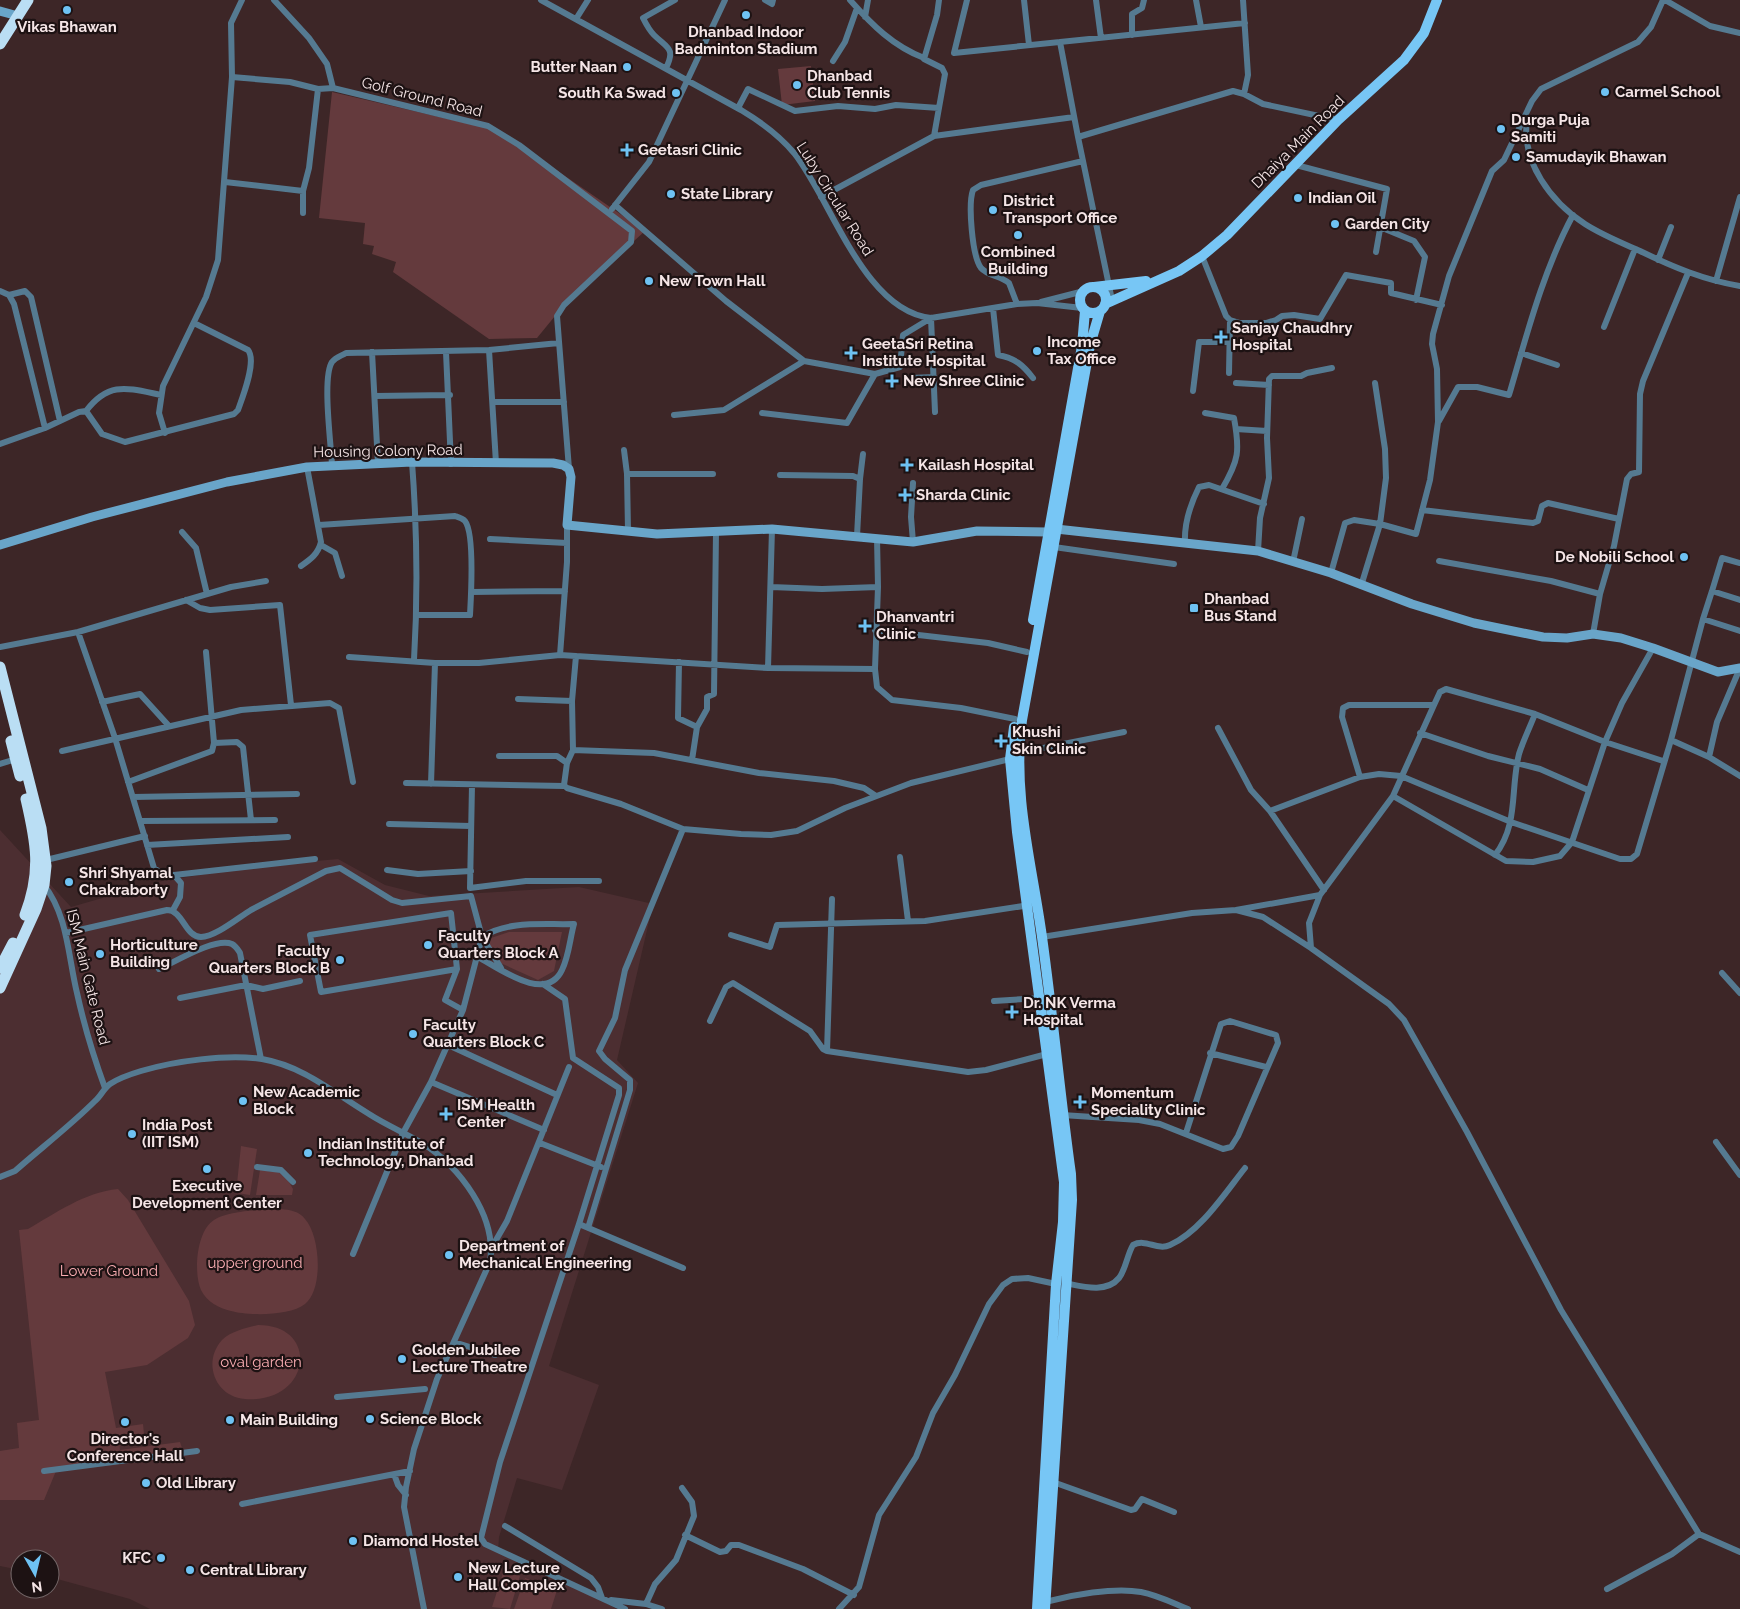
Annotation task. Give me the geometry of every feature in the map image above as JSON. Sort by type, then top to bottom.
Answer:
[{"type":"highway","points":[[0,31],[20,0]]},
{"type":"highway","points":[[0,44],[10,13],[28,0]]},
{"type":"highway","points":[[0,667],[4,704],[36,842],[40,883],[22,925],[0,968]]},
{"type":"highway","points":[[0,988],[40,883],[46,860],[41,828],[4,704]]},
{"type":"main road","name":"Dhaiya Main Road","points":[[1155,280],[1179,271],[1202,256],[1227,235],[1338,120],[1410,54],[1424,33],[1437,0]]},
{"type":"main road","points":[[1014,756],[1054,547],[1052,530],[1082,346],[1083,309],[1080,297],[1087,289],[1155,280]]},
{"type":"main road","points":[[1083,309],[1092,313],[1155,280]]},
{"type":"main road","points":[[1037,1609],[1050,1459],[1061,1283],[1064,1182],[1040,998],[1032,907],[1014,756],[1015,719],[1090,345],[1106,305],[1103,292],[1087,289]]},
{"type":"main road","points":[[1032,907],[1042,937],[1062,1115],[1071,1174],[1072,1200],[1061,1283]]},
{"type":"main road","points":[[1045,1605],[1053,1482],[1050,1459]]},
{"type":"street","points":[[165,432],[160,420],[161,394],[206,297],[218,260],[232,77],[231,23],[242,0]]},
{"type":"street","points":[[274,0],[309,38],[327,64],[333,88]]},
{"type":"street","name":"Luby Circular Road","points":[[541,0],[738,108],[770,129],[784,142],[804,167],[864,270],[883,294],[902,308],[922,317],[931,318],[1017,304],[1037,303],[1083,309]]},
{"type":"street","points":[[576,19],[588,0]]},
{"type":"street","points":[[666,68],[670,57],[668,46],[655,36],[643,18],[675,0]]},
{"type":"street","points":[[610,212],[649,162],[725,0]]},
{"type":"street","points":[[765,0],[772,4],[774,0]]},
{"type":"street","points":[[850,0],[865,17],[901,48],[924,58],[944,71],[934,136]]},
{"type":"street","points":[[865,17],[868,0]]},
{"type":"street","points":[[924,58],[937,15],[939,0]]},
{"type":"street","points":[[967,0],[954,53],[1244,23]]},
{"type":"street","points":[[1024,0],[1029,45]]},
{"type":"street","points":[[1096,0],[1101,38]]},
{"type":"street","points":[[1132,35],[1132,14],[1142,8],[1144,0]]},
{"type":"street","points":[[1196,0],[1201,28]]},
{"type":"street","points":[[1243,0],[1248,75],[1244,94]]},
{"type":"street","points":[[1331,573],[1345,522],[1354,520],[1380,524],[1416,534],[1430,480],[1438,422],[1437,369],[1432,344],[1449,276],[1492,171],[1504,160],[1536,95],[1547,86],[1586,69],[1638,42],[1651,27],[1664,0],[1710,26],[1740,33]]},
{"type":"street","points":[[833,61],[845,42],[857,8]]},
{"type":"street","points":[[1060,42],[1107,286],[1106,305]]},
{"type":"street","name":"Golf Ground Road","points":[[232,77],[290,82],[318,88],[333,88],[488,126],[519,145],[610,212],[630,229],[633,238],[559,311],[557,316],[559,343]]},
{"type":"street","points":[[303,213],[303,191],[309,168],[318,88]]},
{"type":"street","points":[[738,108],[748,89],[795,111],[838,106],[875,109],[896,105],[939,108]]},
{"type":"street","points":[[1078,137],[1229,92],[1244,94],[1259,103],[1338,120]]},
{"type":"street","points":[[1528,114],[1525,136],[1531,161],[1549,191],[1573,215],[1596,231],[1688,273],[1740,286]]},
{"type":"street","points":[[821,197],[934,136],[1074,117]]},
{"type":"street","points":[[1017,304],[1009,283],[985,271],[978,261],[970,207],[973,190],[980,185],[1084,161]]},
{"type":"street","points":[[1296,165],[1387,189],[1376,252]]},
{"type":"street","points":[[224,182],[303,191]]},
{"type":"street","points":[[1716,281],[1740,198]]},
{"type":"street","points":[[615,206],[726,301],[804,361],[875,374],[900,367],[903,335],[931,318],[935,412]]},
{"type":"street","points":[[1438,422],[1458,387],[1477,387],[1509,395],[1558,242],[1573,215]]},
{"type":"street","points":[[1380,227],[1414,241],[1425,257],[1416,300]]},
{"type":"street","points":[[1658,260],[1671,227]]},
{"type":"street","points":[[1604,327],[1635,249]]},
{"type":"street","points":[[1202,256],[1226,316],[1230,320],[1240,323],[1266,323],[1282,316],[1294,315],[1320,319],[1346,275],[1391,282],[1391,294],[1442,305]]},
{"type":"street","points":[[1593,634],[1600,594],[1614,546],[1628,477],[1639,472],[1638,408],[1643,381],[1688,273]]},
{"type":"street","name":"Luby Circular Road","points":[[1037,303],[1087,289]]},
{"type":"street","points":[[0,291],[9,295],[14,304],[45,428]]},
{"type":"street","points":[[9,295],[25,291],[31,297],[60,421]]},
{"type":"street","points":[[992,308],[998,355],[1008,357],[1020,363],[1033,378]]},
{"type":"street","points":[[1229,374],[1230,320]]},
{"type":"street","points":[[86,411],[102,434],[117,441],[125,442],[234,414],[238,410],[252,365],[251,354],[248,350],[194,323]]},
{"type":"street","points":[[1193,391],[1200,342],[1229,342]]},
{"type":"street","points":[[332,465],[327,394],[331,363],[337,357],[346,353],[489,350],[559,343],[571,477],[560,655]]},
{"type":"street","points":[[489,350],[494,402],[496,463]]},
{"type":"street","points":[[372,352],[378,464]]},
{"type":"street","points":[[446,352],[450,395],[452,464]]},
{"type":"street","points":[[1521,353],[1557,365]]},
{"type":"street","points":[[674,415],[724,410],[804,361]]},
{"type":"street","points":[[1258,551],[1269,478],[1267,431],[1269,385],[1272,376],[1301,376],[1332,368]]},
{"type":"street","points":[[762,413],[847,423],[875,374]]},
{"type":"street","points":[[910,378],[934,377]]},
{"type":"street","points":[[1236,383],[1269,385]]},
{"type":"street","points":[[1361,586],[1380,524],[1386,478],[1385,450],[1375,384]]},
{"type":"street","points":[[0,444],[45,428],[79,412],[86,411],[96,399],[108,391],[135,390],[161,394]]},
{"type":"street","points":[[375,396],[450,395]]},
{"type":"street","points":[[494,402],[564,402]]},
{"type":"street","points":[[1205,413],[1234,418],[1238,446],[1235,466],[1222,489]]},
{"type":"street","points":[[1236,429],[1267,431]]},
{"type":"street","points":[[624,450],[627,474],[628,531]]},
{"type":"street","points":[[857,536],[863,454]]},
{"type":"street","points":[[412,462],[416,518],[417,615],[414,660]]},
{"type":"street","name":"Housing Colony Road","points":[[0,545],[49,532],[92,517],[226,482],[307,467],[412,462],[452,464],[553,463],[563,465],[569,469]]},
{"type":"street","points":[[301,566],[314,556],[321,545],[319,524],[307,467]]},
{"type":"street","points":[[627,474],[713,474]]},
{"type":"street","points":[[780,475],[853,476],[860,479]]},
{"type":"street","points":[[913,483],[911,517],[913,542]]},
{"type":"street","points":[[1185,543],[1185,529],[1192,501],[1199,487],[1209,485],[1264,504]]},
{"type":"street","points":[[1422,510],[1533,523],[1538,521],[1542,506],[1548,503],[1619,519]]},
{"type":"street","points":[[319,524],[382,522],[455,516],[465,522],[468,529],[471,558],[470,615],[417,615]]},
{"type":"street","points":[[1293,562],[1302,518]]},
{"type":"street","points":[[567,525],[657,534],[772,530],[913,542],[977,532],[1052,530],[1258,551],[1331,573],[1412,604],[1500,628],[1557,638],[1593,634],[1621,638],[1718,672],[1740,668]]},
{"type":"street","points":[[768,668],[772,530]]},
{"type":"street","points":[[182,532],[196,548],[207,594]]},
{"type":"street","points":[[692,760],[697,726],[707,709],[707,697],[714,694],[716,532]]},
{"type":"street","points":[[877,538],[878,587],[875,630],[877,687],[892,700],[961,708],[1015,719]]},
{"type":"street","points":[[490,539],[567,543]]},
{"type":"street","points":[[321,545],[335,553],[342,576]]},
{"type":"street","points":[[1054,547],[1174,564]]},
{"type":"street","points":[[1270,811],[1360,777],[1379,774],[1401,776],[1511,822],[1620,859],[1634,858],[1637,854],[1663,761],[1671,740],[1690,663],[1722,558],[1740,563]]},
{"type":"street","points":[[1439,561],[1551,581],[1600,594]]},
{"type":"street","points":[[0,647],[78,632],[207,594],[266,581]]},
{"type":"street","points":[[771,587],[822,589],[878,587]]},
{"type":"street","points":[[471,592],[565,591]]},
{"type":"street","points":[[1712,592],[1740,600]]},
{"type":"street","points":[[186,600],[200,608],[210,610],[280,605],[291,705]]},
{"type":"street","points":[[1703,619],[1740,631]]},
{"type":"street","points":[[875,630],[988,643],[1028,652]]},
{"type":"street","points":[[78,632],[115,738],[157,872],[174,875],[315,859]]},
{"type":"street","points":[[1392,796],[1506,861],[1518,863],[1552,859],[1566,851],[1572,842],[1605,742],[1622,703],[1653,648]]},
{"type":"street","points":[[128,782],[212,751],[214,743],[206,652]]},
{"type":"street","points":[[349,657],[414,660],[435,663],[479,663],[560,655],[768,668],[875,669]]},
{"type":"street","points":[[564,786],[567,763],[573,750],[572,702],[576,656]]},
{"type":"street","points":[[679,662],[678,718],[697,726]]},
{"type":"street","points":[[431,784],[435,663]]},
{"type":"street","points":[[1709,757],[1717,722],[1740,668]]},
{"type":"street","points":[[1311,948],[1309,923],[1322,892],[1392,796],[1440,692],[1450,689],[1535,714],[1605,742],[1663,761]]},
{"type":"street","points":[[102,702],[140,694],[169,726]]},
{"type":"street","points":[[518,699],[572,702]]},
{"type":"street","points":[[62,751],[241,710],[324,703],[337,705],[352,782]]},
{"type":"street","points":[[1360,777],[1342,716],[1343,708],[1349,705],[1434,705]]},
{"type":"street","points":[[1494,855],[1505,842],[1511,822],[1518,763],[1535,714]]},
{"type":"street","points":[[1218,728],[1250,790],[1270,811],[1322,892]]},
{"type":"street","points":[[406,782],[564,786],[621,804],[682,828],[742,834],[797,832],[876,796],[912,783],[1014,756],[1124,732]]},
{"type":"street","points":[[1420,733],[1540,769],[1588,790]]},
{"type":"street","points":[[1671,740],[1709,757],[1740,776]]},
{"type":"street","points":[[214,743],[241,743],[251,820]]},
{"type":"street","points":[[573,750],[654,753],[759,773],[834,781],[864,788],[876,796]]},
{"type":"street","points":[[499,756],[558,756],[567,763]]},
{"type":"street","points":[[0,764],[16,759]]},
{"type":"street","points":[[472,785],[470,888],[526,881],[599,881]]},
{"type":"street","points":[[133,797],[297,794]]},
{"type":"street","points":[[140,822],[275,820]]},
{"type":"street","points":[[389,824],[471,826]]},
{"type":"street","points":[[588,1228],[630,1090],[630,1080],[606,1059],[600,1051],[615,1018],[625,970],[682,828]]},
{"type":"street","points":[[46,860],[145,836]]},
{"type":"street","points":[[147,845],[288,837]]},
{"type":"street","points":[[900,857],[908,921]]},
{"type":"street","points":[[173,910],[194,935],[198,937],[209,936],[251,910],[318,875],[340,868],[392,900],[402,903],[471,896],[482,937],[501,970]]},
{"type":"street","points":[[387,870],[418,874],[471,871]]},
{"type":"street","points":[[173,910],[182,890],[181,883],[174,875]]},
{"type":"street","name":"ISM Main Gate Road","points":[[40,883],[58,906],[66,933],[77,996],[105,1088]]},
{"type":"street","points":[[1042,937],[1192,913],[1236,910],[1322,892]]},
{"type":"street","points":[[827,1051],[832,899]]},
{"type":"street","points":[[731,935],[770,947],[777,925],[925,921],[1032,907]]},
{"type":"street","points":[[66,933],[173,910]]},
{"type":"street","points":[[1236,910],[1263,917],[1311,948],[1389,1004],[1414,1035],[1561,1310],[1699,1534],[1740,1552]]},
{"type":"street","points":[[457,969],[321,992],[310,934],[451,913],[457,969],[445,1000],[464,1010]]},
{"type":"street","points":[[353,1254],[403,1133],[431,1082],[464,1010],[482,937],[507,926],[574,924],[562,970],[554,980],[538,986],[524,982],[478,957]]},
{"type":"street","points":[[159,970],[204,948],[231,944],[240,953],[261,1059]]},
{"type":"street","points":[[1722,973],[1740,993]]},
{"type":"street","points":[[180,998],[246,985],[264,989],[300,981]]},
{"type":"street","points":[[543,984],[566,999],[573,1058],[619,1088],[579,1224],[500,1462],[481,1538],[484,1544],[625,1609]]},
{"type":"street","points":[[710,1020],[726,987],[729,984],[738,984],[810,1031],[827,1051],[968,1072],[999,1067],[1047,1054]]},
{"type":"street","points":[[994,1001],[1040,998]]},
{"type":"street","points":[[1062,1115],[1139,1120],[1160,1124],[1223,1149],[1231,1147],[1238,1136],[1266,1066],[1278,1043],[1276,1035],[1230,1021],[1219,1026],[1186,1133]]},
{"type":"street","points":[[448,1045],[558,1095]]},
{"type":"street","points":[[1210,1053],[1266,1066]]},
{"type":"street","points":[[0,1177],[15,1171],[96,1101],[105,1088],[119,1079],[142,1071],[184,1062],[243,1058],[261,1059],[290,1068],[324,1083],[370,1115],[423,1144],[464,1181],[483,1214],[492,1247]]},
{"type":"street","points":[[424,1609],[404,1507],[410,1471],[437,1379],[490,1262],[492,1247],[506,1221],[540,1143],[569,1067]]},
{"type":"street","points":[[431,1082],[544,1130]]},
{"type":"street","points":[[1716,1142],[1740,1175]]},
{"type":"street","points":[[540,1143],[606,1170]]},
{"type":"street","points":[[257,1167],[281,1170],[294,1182]]},
{"type":"street","points":[[839,1609],[854,1595],[859,1587],[879,1515],[916,1457],[933,1413],[955,1375],[989,1304],[1003,1285],[1012,1279],[1028,1278],[1090,1288],[1113,1282],[1119,1278],[1133,1245],[1142,1242],[1160,1247],[1171,1245],[1203,1220],[1245,1168]]},
{"type":"street","points":[[579,1224],[682,1268]]},
{"type":"street","points":[[454,1342],[495,1355]]},
{"type":"street","points":[[337,1397],[424,1389]]},
{"type":"street","points":[[44,1471],[197,1450]]},
{"type":"street","points":[[242,1504],[410,1471]]},
{"type":"street","points":[[394,1474],[398,1485],[406,1495]]},
{"type":"street","points":[[1053,1482],[1131,1510],[1135,1509],[1142,1499],[1174,1512]]},
{"type":"street","points":[[646,1604],[655,1584],[676,1560],[694,1516],[694,1508],[689,1494],[682,1488]]},
{"type":"street","points":[[505,1526],[591,1578],[598,1587],[603,1599]]},
{"type":"street","points":[[1607,1589],[1672,1554],[1699,1534]]},
{"type":"street","points":[[685,1535],[720,1552],[724,1552],[731,1545],[739,1545],[803,1569],[854,1595]]},
{"type":"street","points":[[1045,1605],[1073,1595],[1128,1591],[1140,1592],[1188,1609]]},
{"type":"street","points":[[603,1599],[646,1604],[662,1609]]},
{"type":"shaded area","name":"Indian Institute of Technology, Dhanbad","points":[[0,830],[71,907],[162,881],[251,867],[338,859],[385,885],[429,896],[579,887],[653,904],[617,1060],[638,1083],[549,1366],[599,1385],[562,1490],[517,1478],[499,1537],[498,1552],[565,1582],[617,1609],[150,1609],[130,1599],[60,1580],[60,1549],[10,1549],[10,1568],[0,1566]]},
{"type":"green space","name":"Dhanbad Club Tennis","points":[[811,66],[815,101],[782,105],[778,69]]},
{"type":"green space","points":[[332,92],[487,128],[517,143],[645,231],[564,305],[537,338],[489,339],[393,272],[396,262],[372,254],[374,246],[363,244],[365,223],[319,218]]},
{"type":"green space","points":[[509,932],[562,932],[554,971],[538,980],[485,956],[491,938]]},
{"type":"green space","points":[[241,1146],[257,1149],[250,1195],[236,1193]]},
{"type":"green space","points":[[260,1170],[284,1173],[293,1189],[292,1195],[256,1195]]},
{"type":"green space","name":"Lower Ground","points":[[118,1189],[128,1200],[189,1301],[195,1325],[188,1338],[147,1365],[105,1372],[116,1428],[143,1424],[144,1434],[119,1438],[120,1450],[180,1442],[183,1451],[56,1471],[44,1500],[0,1500],[0,1451],[19,1448],[17,1423],[39,1420],[19,1230],[28,1229],[60,1210],[94,1194]]},
{"type":"green space","name":"upper ground","points":[[281,1209],[294,1211],[303,1216],[314,1237],[318,1262],[315,1287],[311,1297],[298,1308],[269,1314],[239,1313],[218,1306],[210,1301],[201,1290],[197,1273],[200,1242],[208,1225],[228,1214]]},
{"type":"green space","name":"oval garden","points":[[258,1325],[278,1328],[292,1337],[299,1350],[300,1364],[295,1378],[284,1390],[267,1397],[245,1399],[235,1397],[219,1385],[213,1368],[213,1358],[222,1340],[230,1334]]},
{"type":"green space","points":[[504,1570],[520,1576],[510,1609],[492,1607]]},
{"type":"green space","points":[[525,1578],[557,1590],[551,1609],[514,1609]]},
{"type":"place","name":"Vikas Bhawan","points":[[67,10]]},
{"type":"place","name":"Dhanbad Indoor Badminton Stadium","points":[[746,15]]},
{"type":"place","name":"Butter Naan","points":[[627,67]]},
{"type":"place","name":"Dhanbad Club Tennis","points":[[797,85]]},
{"type":"place","name":"Carmel School","points":[[1605,92]]},
{"type":"place","name":"South Ka Swad","points":[[676,93]]},
{"type":"place","name":"Durga Puja Samiti","points":[[1501,129]]},
{"type":"place","name":"Geetasri Clinic","points":[[627,150]]},
{"type":"place","name":"Samudayik Bhawan","points":[[1516,157]]},
{"type":"place","name":"State Library","points":[[671,194]]},
{"type":"place","name":"Indian Oil","points":[[1298,198]]},
{"type":"place","name":"District Transport Office","points":[[993,210]]},
{"type":"place","name":"Garden City","points":[[1335,224]]},
{"type":"place","name":"Combined Building","points":[[1018,235]]},
{"type":"place","name":"New Town Hall","points":[[649,281]]},
{"type":"place","name":"Sanjay Chaudhry Hospital","points":[[1221,337]]},
{"type":"place","name":"Income Tax Office","points":[[1037,351]]},
{"type":"place","name":"GeetaSri Retina Institute Hospital","points":[[851,353]]},
{"type":"place","name":"New Shree Clinic","points":[[892,381]]},
{"type":"place","name":"Kailash Hospital","points":[[907,465]]},
{"type":"place","name":"Sharda Clinic","points":[[905,495]]},
{"type":"place","name":"De Nobili School","points":[[1684,557]]},
{"type":"place","name":"Dhanbad Bus Stand","points":[[1194,608]]},
{"type":"place","name":"Dhanvantri Clinic","points":[[865,626]]},
{"type":"place","name":"Khushi Skin Clinic","points":[[1001,741]]},
{"type":"place","name":"Shri Shyamal Chakraborty","points":[[69,882]]},
{"type":"place","name":"Faculty Quarters Block A","points":[[428,945]]},
{"type":"place","name":"Horticulture Building","points":[[100,954]]},
{"type":"place","name":"Faculty Quarters Block B","points":[[340,960]]},
{"type":"place","name":"Dr. NK Verma Hospital","points":[[1012,1012]]},
{"type":"place","name":"Faculty Quarters Block C","points":[[413,1034]]},
{"type":"place","name":"New Academic Block","points":[[243,1101]]},
{"type":"place","name":"Momentum Speciality Clinic","points":[[1080,1102]]},
{"type":"place","name":"ISM Health Center","points":[[446,1114]]},
{"type":"place","name":"India Post (IIT ISM)","points":[[132,1134]]},
{"type":"place","name":"Indian Institute of Technology, Dhanbad","points":[[308,1153]]},
{"type":"place","name":"Executive Development Center","points":[[207,1169]]},
{"type":"place","name":"Department of Mechanical Engineering","points":[[449,1255]]},
{"type":"place","name":"Golden Jubilee Lecture Theatre","points":[[402,1359]]},
{"type":"place","name":"Science Block","points":[[370,1419]]},
{"type":"place","name":"Main Building","points":[[230,1420]]},
{"type":"place","name":"Director's Conference Hall","points":[[125,1422]]},
{"type":"place","name":"Old Library","points":[[146,1483]]},
{"type":"place","name":"Diamond Hostel","points":[[353,1541]]},
{"type":"place","name":"KFC","points":[[161,1558]]},
{"type":"place","name":"Central Library","points":[[190,1570]]},
{"type":"place","name":"New Lecture Hall Complex","points":[[458,1577]]}]
